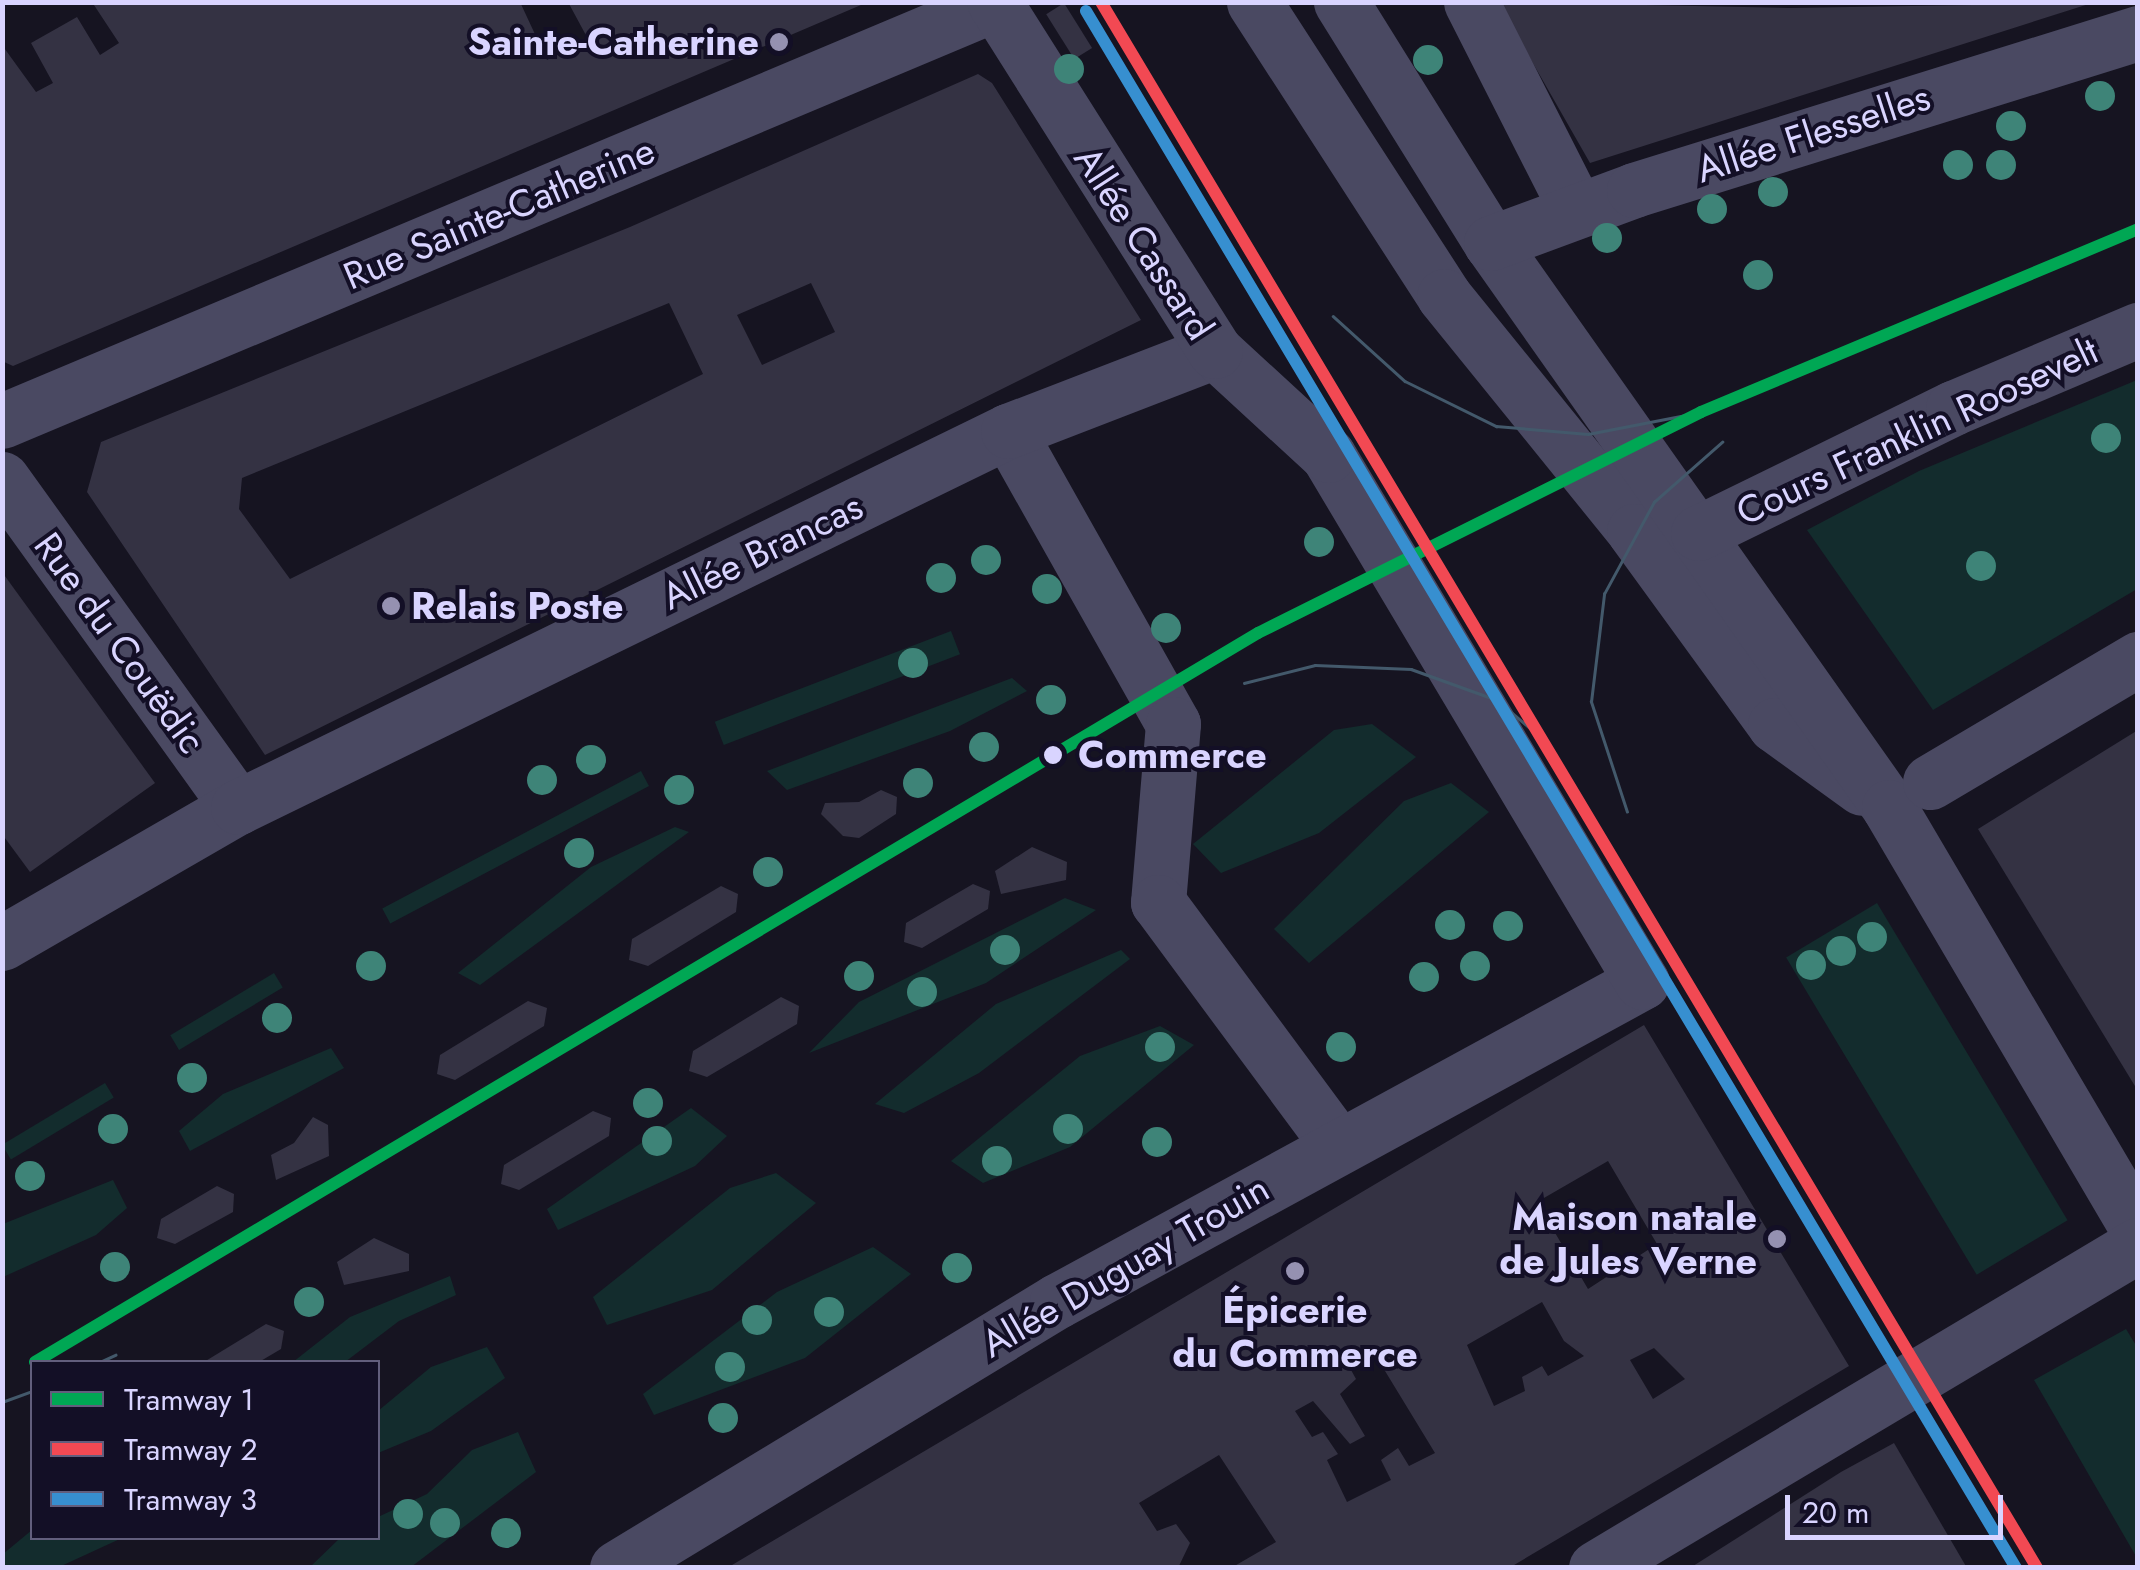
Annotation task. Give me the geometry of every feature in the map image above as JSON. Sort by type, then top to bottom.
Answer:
[{"type":"street","points":[[1254,2],[1444,296],[1634,531],[1775,725],[1910,794]]},
{"type":"street","points":[[1341,2],[1491,243],[1698,533],[1910,794],[2138,1229]]},
{"type":"street","points":[[1471,2],[1576,209]]},
{"type":"street","name":"Allée Cassard","points":[[994,3],[1215,351],[1328,455],[1642,982]]},
{"type":"street","name":"Rue Sainte-Catherine","points":[[2,421],[994,3]]},
{"type":"street","name":"Allée Flesselles","points":[[1491,243],[1576,209],[2138,32]]},
{"type":"street","name":"Cours Franklin Roosevelt","points":[[1698,533],[1953,408],[2138,330]]},
{"type":"street","name":"Allée Brancas","points":[[11,924],[238,807],[1008,431],[1215,351]]},
{"type":"street","points":[[1008,431],[1173,724],[1158,902],[1338,1146]]},
{"type":"street","name":"Rue du Couëdic","points":[[2,478],[238,807]]},
{"type":"street","points":[[1910,794],[2138,659]]},
{"type":"street","name":"Allée Duguay Trouin","points":[[650,1559],[1057,1301],[1642,982]]},
{"type":"street","points":[[1596,1568],[2138,1245]]},
{"type":"green space","points":[[2137,380],[2137,589],[1933,710],[1807,530],[1919,471]]},
{"type":"green space","points":[[951,631],[960,654],[724,745],[715,722]]},
{"type":"green space","points":[[1012,678],[1027,691],[950,731],[787,790],[767,771]]},
{"type":"green space","points":[[1372,724],[1416,757],[1319,833],[1221,873],[1193,844],[1334,730]]},
{"type":"green space","points":[[641,771],[649,786],[390,924],[382,909]]},
{"type":"green space","points":[[1451,783],[1489,812],[1309,963],[1274,929],[1404,801]]},
{"type":"green space","points":[[675,827],[689,832],[480,985],[458,973],[591,867]]},
{"type":"green space","points":[[1065,898],[1096,910],[986,983],[809,1053],[859,1002]]},
{"type":"green space","points":[[1877,903],[2068,1220],[1977,1275],[1786,958]]},
{"type":"green space","points":[[1121,950],[1130,959],[979,1073],[904,1113],[875,1104],[996,1004]]},
{"type":"green space","points":[[274,973],[283,988],[179,1050],[170,1035]]},
{"type":"green space","points":[[1160,1026],[1194,1045],[1070,1147],[983,1183],[951,1161],[1080,1056]]},
{"type":"green space","points":[[331,1048],[344,1068],[190,1151],[179,1131],[223,1094]]},
{"type":"green space","points":[[105,1083],[114,1098],[11,1159],[2,1145]]},
{"type":"green space","points":[[691,1108],[727,1136],[695,1166],[558,1230],[547,1209]]},
{"type":"green space","points":[[776,1173],[816,1203],[712,1290],[607,1325],[593,1297],[730,1188]]},
{"type":"green space","points":[[113,1180],[127,1208],[96,1235],[3,1277],[3,1224]]},
{"type":"green space","points":[[873,1247],[911,1274],[805,1358],[654,1415],[643,1394],[777,1292]]},
{"type":"green space","points":[[450,1276],[456,1295],[399,1321],[348,1360],[296,1360],[350,1317]]},
{"type":"green space","points":[[2126,1329],[2137,1347],[2137,1558],[2034,1380]]},
{"type":"green space","points":[[487,1347],[505,1378],[431,1431],[380,1452],[380,1409],[431,1367]]},
{"type":"green space","points":[[518,1432],[536,1472],[411,1567],[310,1567],[338,1540],[380,1540],[380,1516],[427,1494],[472,1450]]},
{"type":"green space","points":[[30,1532],[30,1540],[118,1540],[59,1567],[3,1567],[3,1554]]},
{"type":"building","points":[[92,2],[520,2],[547,60],[588,39],[568,2],[868,2],[13,366],[2,361],[2,45],[36,92],[53,83],[31,43],[77,17],[100,55],[119,43]]},
{"type":"building","points":[[1498,2],[1790,8],[2092,3],[1590,163]]},
{"type":"building","points":[[1064,3],[1092,48],[1074,59],[1046,14]]},
{"type":"building","points":[[978,74],[992,83],[1141,320],[265,755],[87,492],[101,442],[630,227]],"holes":[[[811,283],[835,332],[762,365],[737,315]],[[669,303],[703,374],[290,579],[239,509],[242,478]]]},
{"type":"building","points":[[2,572],[155,783],[30,872],[2,834]]},
{"type":"building","points":[[2138,730],[2138,1091],[1978,829]]},
{"type":"building","points":[[881,790],[897,797],[896,814],[859,838],[843,836],[821,814],[825,803],[859,802]]},
{"type":"building","name":"Commerce","points":[[1032,847],[1067,862],[1066,880],[1001,894],[995,871]]},
{"type":"building","points":[[973,884],[990,891],[988,909],[922,948],[904,942],[906,923]]},
{"type":"building","points":[[721,886],[738,894],[736,912],[648,966],[629,960],[632,939]]},
{"type":"building","points":[[781,997],[799,1006],[797,1024],[707,1077],[689,1071],[693,1051]]},
{"type":"building","points":[[528,1001],[547,1008],[544,1026],[455,1080],[437,1074],[440,1055]]},
{"type":"building","points":[[1644,1025],[1849,1366],[1509,1568],[1231,1568],[1276,1542],[1219,1455],[1139,1503],[1157,1531],[1176,1524],[1190,1543],[1178,1568],[727,1568]],"holes":[[[1608,1161],[1657,1244],[1588,1289],[1537,1202]],[[1542,1302],[1564,1341],[1584,1356],[1548,1376],[1542,1366],[1522,1377],[1525,1391],[1494,1406],[1467,1345]],[[1371,1348],[1435,1453],[1409,1466],[1398,1448],[1381,1460],[1391,1480],[1347,1502],[1327,1460],[1338,1454],[1323,1432],[1312,1437],[1295,1411],[1313,1401],[1350,1444],[1365,1436],[1340,1394],[1356,1379],[1345,1359]],[[1654,1348],[1685,1379],[1653,1399],[1630,1360]]]},
{"type":"building","points":[[593,1111],[611,1118],[609,1136],[519,1190],[501,1184],[504,1165]]},
{"type":"building","points":[[313,1117],[328,1125],[329,1156],[276,1180],[271,1155],[294,1143]]},
{"type":"building","points":[[217,1186],[234,1194],[233,1212],[175,1244],[157,1238],[161,1219]]},
{"type":"building","points":[[374,1238],[409,1254],[409,1271],[344,1285],[337,1262]]},
{"type":"building","points":[[266,1324],[284,1331],[281,1349],[262,1360],[207,1360]]},
{"type":"building","points":[[1894,1443],[1967,1568],[1690,1568],[1841,1472]]},
{"type":"tram line","name":"2","points":[[1101,2],[2037,1568]]},
{"type":"tram line","name":"3","points":[[1086,11],[2016,1568]]},
{"type":"tram line","name":"1","points":[[38,1360],[1258,633],[1701,412],[2138,229]]},
{"type":"tram line","points":[[1333,316],[1405,381],[1496,426],[1588,434],[1701,412]]},
{"type":"tram line","points":[[1627,812],[1591,702],[1604,594],[1654,502],[1722,442]]},
{"type":"tram line","points":[[1244,683],[1315,665],[1411,669],[1497,700],[1543,739]]},
{"type":"tram line","points":[[104,1360],[115,1355]]},
{"type":"tram line","points":[[2,1402],[30,1392]]},
{"type":"place","name":"Sainte-Catherine","points":[[779,42]]},
{"type":"place","name":"Relais Poste","points":[[391,606]]},
{"type":"place","name":"Commerce","points":[[1053,755]]},
{"type":"place","name":"Maison natale de Jules Verne","points":[[1777,1239]]},
{"type":"place","name":"Épicerie du Commerce","points":[[1295,1271]]}]
